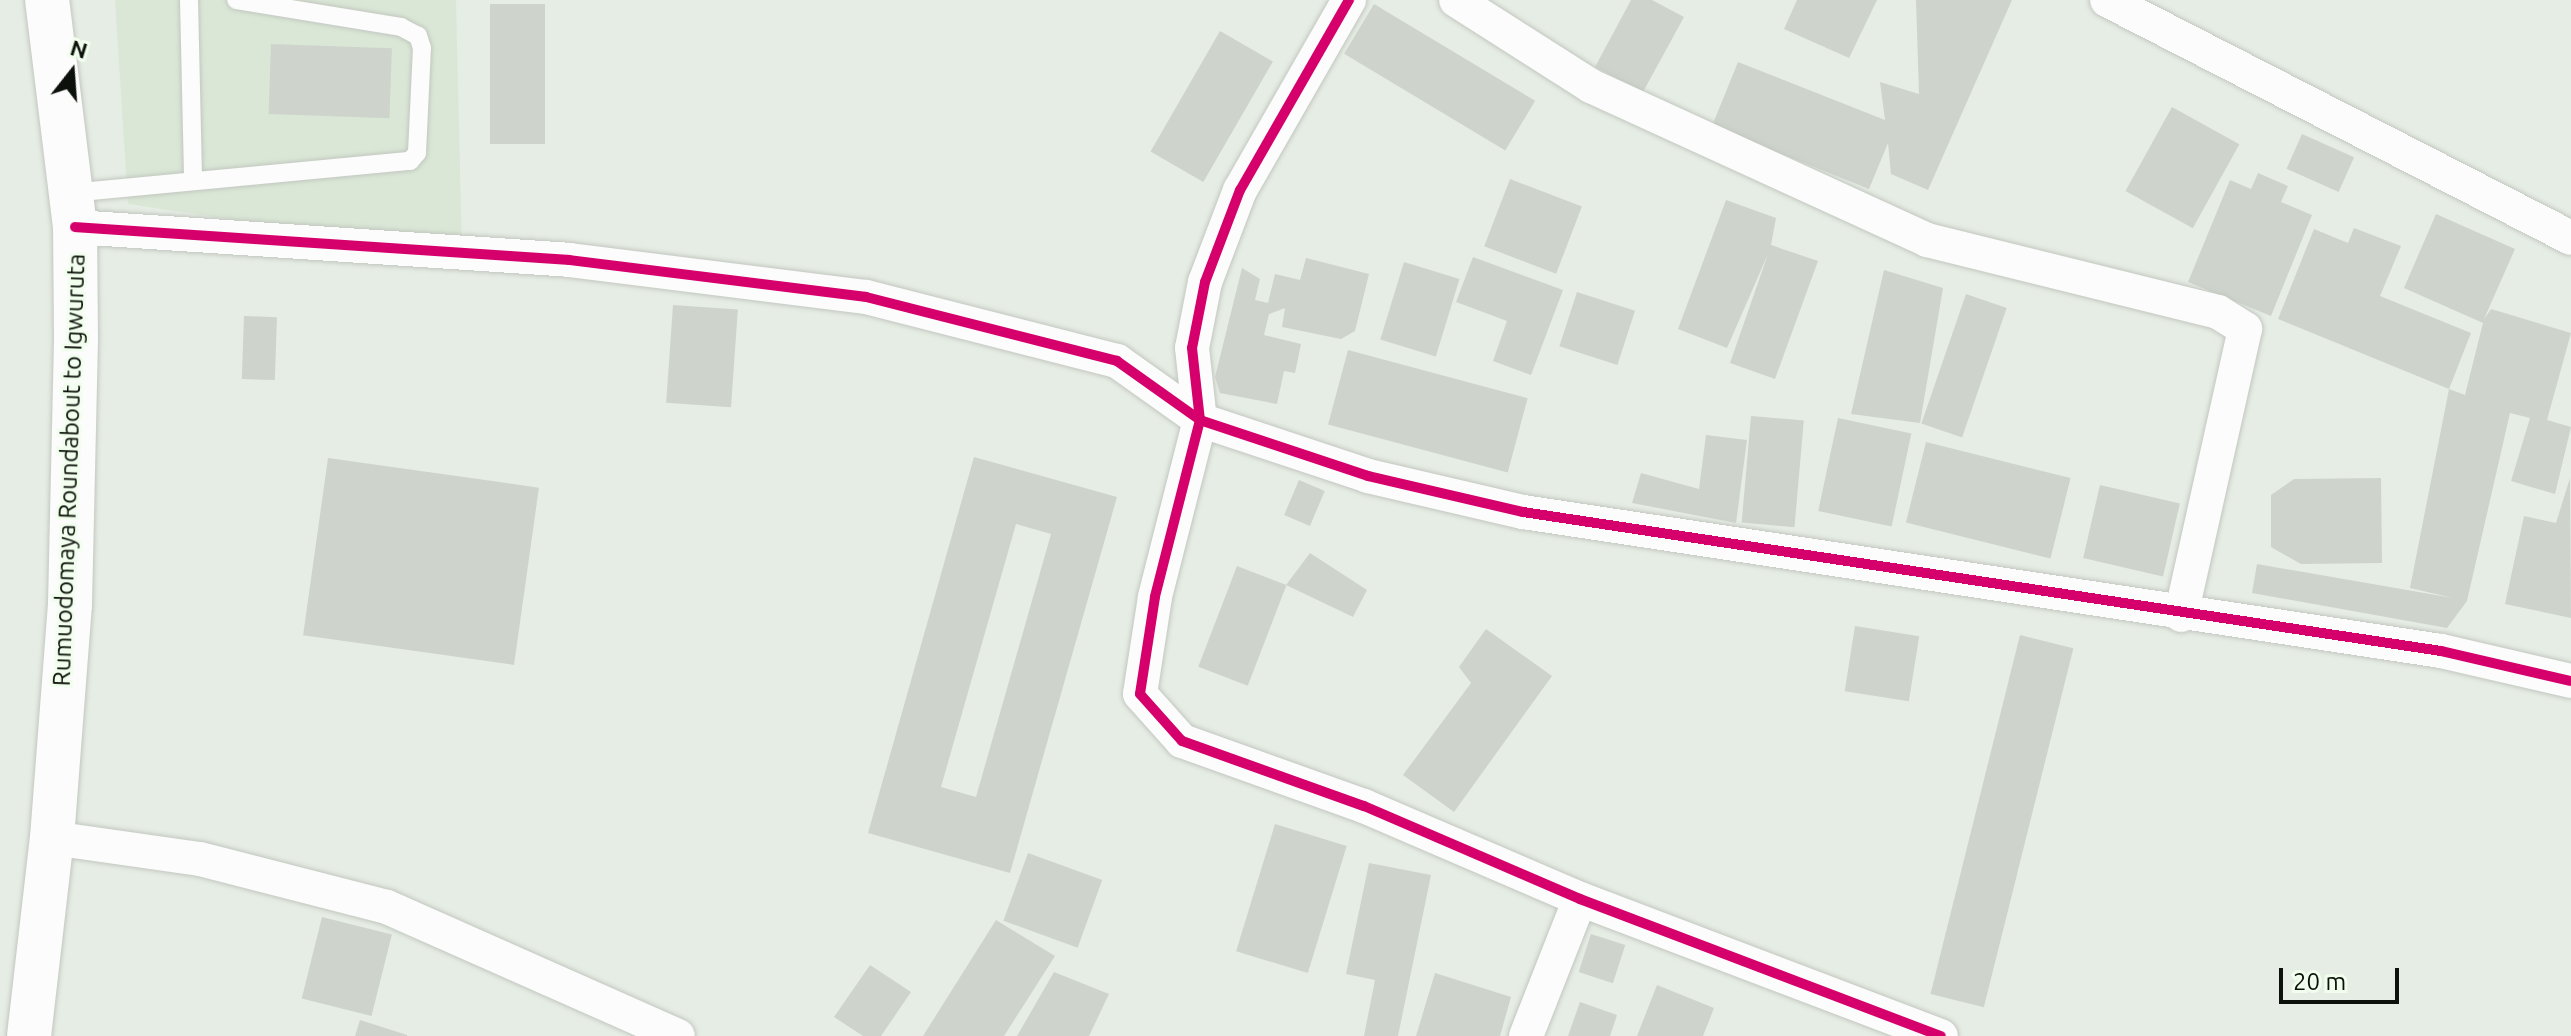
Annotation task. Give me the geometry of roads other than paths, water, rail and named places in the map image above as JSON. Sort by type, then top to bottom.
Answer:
[{"type":"main road","name":"Rumuodomaya Roundabout to Igwuruta","points":[[29,1036],[52,838],[70,604],[72,210],[47,0]]},
{"type":"street","points":[[1349,0],[1240,190],[1205,282],[1192,348],[1200,420],[1155,597],[1140,694],[1182,741],[1364,806],[1862,1023],[1941,1036]]},
{"type":"street","points":[[1456,0],[1591,86],[1927,240],[2218,312],[2245,329],[2181,615]]},
{"type":"street","points":[[2107,0],[2571,238]]},
{"type":"street","points":[[72,210],[569,260],[866,297],[1117,361],[1200,420],[1368,476],[1523,512],[2181,615],[2441,651],[2571,681]]},
{"type":"street","points":[[52,838],[200,859],[387,907],[678,1036]]},
{"type":"street","points":[[1526,1036],[1580,899]]},
{"type":"lane","points":[[189,0],[193,181]]},
{"type":"lane","points":[[72,210],[193,181],[410,161],[421,143],[422,48],[418,36],[401,27],[236,0]]}]
